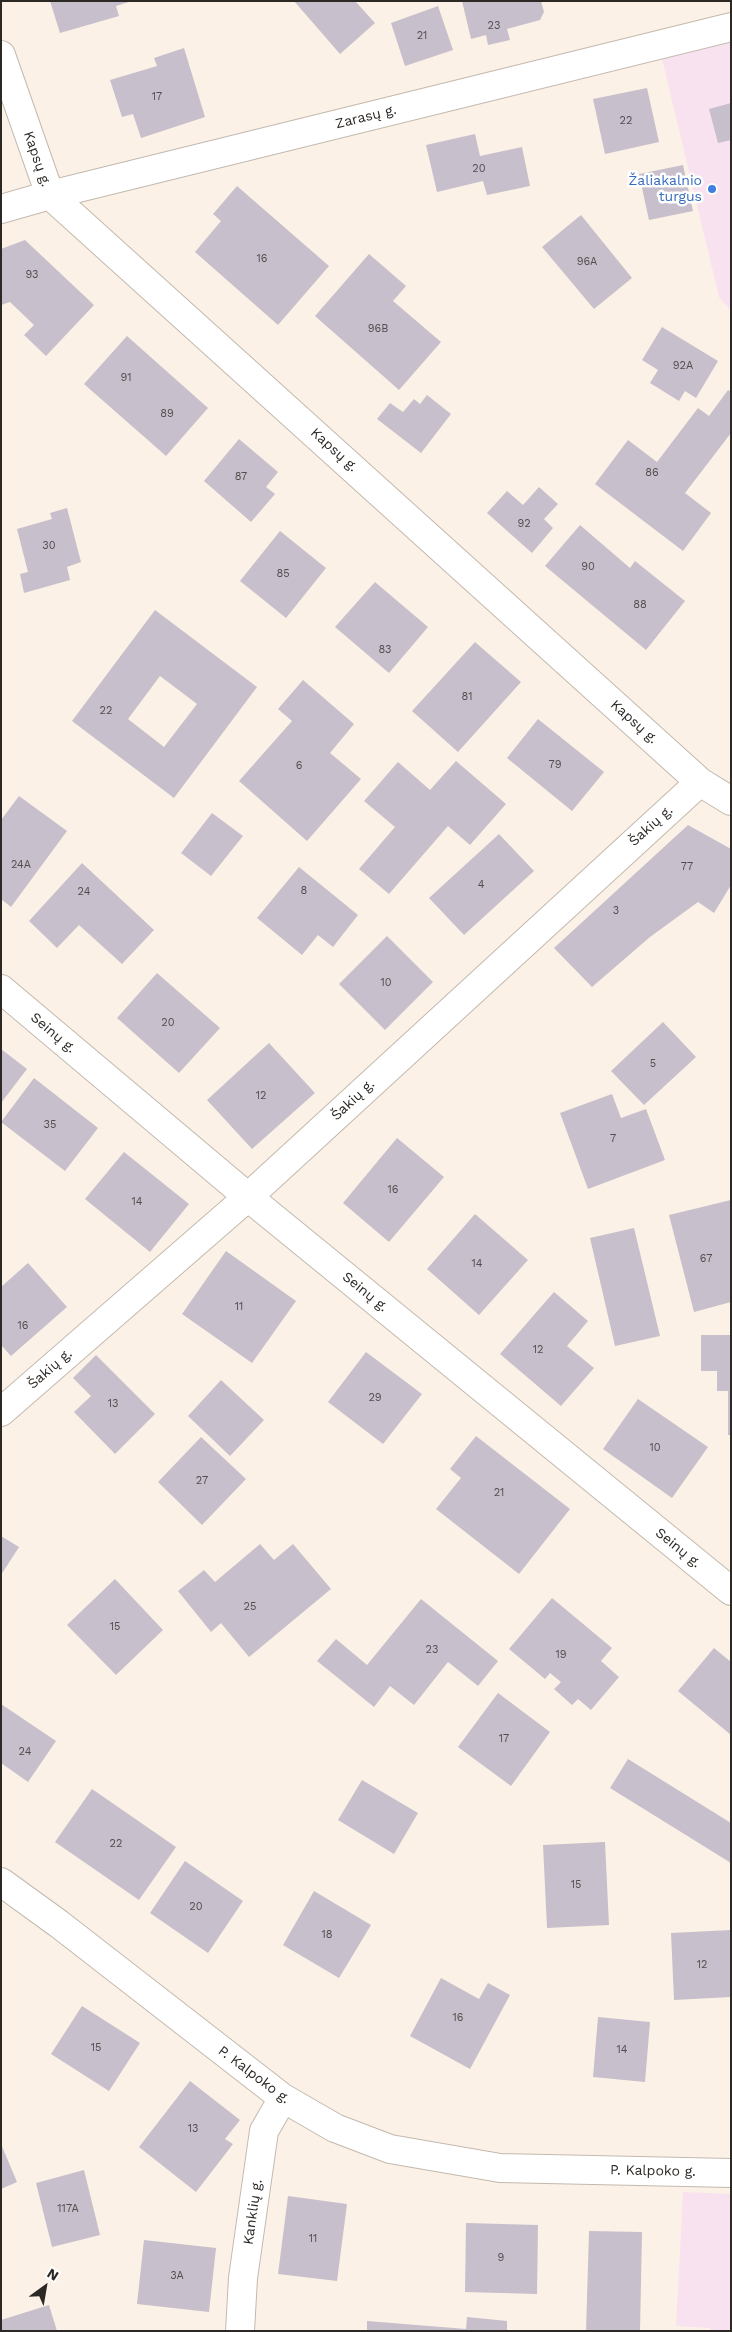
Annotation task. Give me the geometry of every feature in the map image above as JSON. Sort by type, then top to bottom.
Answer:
[{"type":"street","name":"Zarasų g.","points":[[1,209],[50,195],[731,27]]},
{"type":"street","name":"Kapsų g.","points":[[1,55],[50,195],[700,782],[731,801]]},
{"type":"street","name":"Šakių g.","points":[[1,1412],[248,1197],[700,782]]},
{"type":"street","name":"Seinų g.","points":[[1,989],[248,1197],[731,1591]]},
{"type":"street","name":"P. Kalpoko g.","points":[[1,1882],[59,1924],[283,2098],[335,2128],[390,2149],[500,2168],[731,2173]]},
{"type":"street","name":"Kanklių g.","points":[[240,2331],[243,2278],[264,2131],[283,2098]]},
{"type":"shaded area","name":"Žaliakalnio turgus","points":[[731,42],[731,311],[719,297],[662,59]]},
{"type":"shaded area","points":[[683,2192],[731,2194],[731,2331],[710,2331],[710,2328],[676,2326]]},
{"type":"building","points":[[50,1],[129,2],[116,6],[119,16],[60,33]]},
{"type":"building","points":[[294,1],[355,1],[375,23],[340,54]]},
{"type":"building","points":[[462,1],[541,1],[544,12],[540,20],[507,29],[510,40],[488,45],[486,35],[471,39]]},
{"type":"building","points":[[438,6],[453,50],[405,66],[391,23]]},
{"type":"building","points":[[184,48],[205,117],[141,138],[133,114],[122,117],[110,80],[157,66],[154,58]]},
{"type":"building","points":[[647,88],[659,142],[605,154],[593,99]]},
{"type":"building","points":[[731,103],[731,140],[718,143],[709,109]]},
{"type":"building","points":[[475,134],[480,156],[522,147],[530,186],[487,195],[483,181],[437,192],[426,145]]},
{"type":"building","points":[[683,165],[693,211],[649,220],[639,174]]},
{"type":"building","points":[[237,186],[329,266],[278,325],[195,252],[221,221],[213,214]]},
{"type":"building","points":[[581,215],[632,278],[594,309],[542,247]]},
{"type":"building","points":[[25,240],[94,305],[46,356],[24,335],[34,325],[10,302],[1,305],[1,249]]},
{"type":"building","points":[[369,254],[406,286],[393,301],[441,342],[399,390],[315,316]]},
{"type":"building","points":[[662,327],[718,361],[696,398],[685,391],[679,401],[650,383],[658,370],[642,360]]},
{"type":"building","points":[[127,336],[208,408],[166,456],[84,384]]},
{"type":"building","points":[[728,390],[731,392],[731,433],[685,493],[711,513],[683,551],[595,484],[628,440],[657,462],[698,408],[709,416]]},
{"type":"building","points":[[427,395],[451,414],[421,453],[377,419],[390,403],[403,412],[414,399],[420,404]]},
{"type":"building","points":[[239,439],[278,472],[266,487],[275,494],[251,522],[204,481]]},
{"type":"building","points":[[539,487],[558,504],[544,519],[553,528],[532,553],[487,513],[507,491],[523,505]]},
{"type":"building","points":[[67,508],[81,562],[67,567],[70,580],[24,593],[20,574],[28,572],[17,529],[52,519],[50,513]]},
{"type":"building","points":[[580,525],[630,568],[635,561],[685,601],[646,650],[545,566]]},
{"type":"building","points":[[280,531],[326,568],[286,618],[240,581]]},
{"type":"building","points":[[375,582],[428,627],[389,673],[335,627]]},
{"type":"building","points":[[155,610],[257,687],[174,798],[72,721]],"holes":[[[160,676],[197,704],[164,747],[128,719]]]},
{"type":"building","points":[[475,642],[521,682],[458,752],[412,711]]},
{"type":"building","points":[[303,680],[354,724],[330,753],[361,779],[307,841],[239,781],[292,721],[278,709]]},
{"type":"building","points":[[538,719],[604,772],[572,811],[507,758]]},
{"type":"building","points":[[456,761],[506,804],[470,845],[448,826],[389,894],[359,869],[395,827],[364,801],[398,762],[430,790]]},
{"type":"building","points":[[19,796],[67,831],[11,907],[1,899],[1,820]]},
{"type":"building","points":[[212,813],[243,836],[211,876],[181,853]]},
{"type":"building","points":[[688,825],[731,849],[731,885],[714,913],[698,902],[650,937],[592,987],[554,948]]},
{"type":"building","points":[[499,834],[534,871],[464,935],[429,898]]},
{"type":"building","points":[[82,863],[154,930],[122,964],[79,925],[57,948],[29,921]]},
{"type":"building","points":[[299,867],[358,915],[333,947],[318,935],[302,955],[257,918]]},
{"type":"building","points":[[387,936],[433,982],[385,1030],[339,984]]},
{"type":"building","points":[[157,973],[220,1028],[179,1073],[117,1018]]},
{"type":"building","points":[[663,1022],[696,1057],[644,1105],[611,1071]]},
{"type":"building","points":[[269,1043],[315,1093],[252,1149],[207,1100]]},
{"type":"building","points":[[1,1049],[27,1069],[1,1103]]},
{"type":"building","points":[[34,1078],[98,1128],[65,1171],[1,1122]]},
{"type":"building","points":[[612,1094],[621,1118],[646,1109],[665,1160],[588,1189],[560,1113]]},
{"type":"building","points":[[397,1138],[444,1177],[389,1242],[343,1203]]},
{"type":"building","points":[[124,1152],[189,1204],[150,1252],[85,1199]]},
{"type":"building","points":[[731,1200],[731,1302],[694,1312],[669,1215]]},
{"type":"building","points":[[475,1214],[528,1260],[479,1315],[427,1269]]},
{"type":"building","points":[[634,1228],[660,1336],[615,1346],[590,1238]]},
{"type":"building","points":[[226,1251],[296,1301],[252,1363],[182,1314]]},
{"type":"building","points":[[28,1263],[67,1307],[11,1356],[1,1345],[1,1287]]},
{"type":"building","points":[[554,1292],[588,1321],[567,1346],[594,1368],[561,1406],[500,1354]]},
{"type":"building","points":[[701,1335],[731,1335],[731,1435],[728,1435],[728,1391],[717,1391],[717,1371],[701,1371]]},
{"type":"building","points":[[366,1352],[422,1394],[383,1444],[328,1402]]},
{"type":"building","points":[[96,1355],[155,1414],[115,1454],[74,1412],[91,1396],[73,1378]]},
{"type":"building","points":[[221,1380],[264,1420],[230,1456],[188,1416]]},
{"type":"building","points":[[638,1399],[708,1447],[672,1498],[603,1449]]},
{"type":"building","points":[[476,1436],[570,1509],[519,1574],[436,1509],[461,1478],[450,1469]]},
{"type":"building","points":[[201,1437],[246,1479],[202,1525],[158,1482]]},
{"type":"building","points":[[1,1536],[19,1547],[1,1575]]},
{"type":"building","points":[[260,1544],[274,1560],[293,1544],[331,1589],[249,1657],[221,1623],[211,1632],[178,1591],[204,1570],[215,1582]]},
{"type":"building","points":[[115,1579],[163,1630],[116,1675],[67,1625]]},
{"type":"building","points":[[552,1598],[612,1648],[601,1661],[619,1677],[591,1710],[578,1699],[572,1705],[554,1689],[561,1682],[550,1673],[545,1679],[509,1649]]},
{"type":"building","points":[[421,1599],[498,1661],[478,1686],[448,1662],[414,1705],[390,1686],[374,1707],[317,1661],[336,1639],[367,1665]]},
{"type":"building","points":[[714,1648],[731,1662],[731,1735],[678,1691]]},
{"type":"building","points":[[498,1693],[550,1732],[511,1786],[458,1747]]},
{"type":"building","points":[[1,1704],[56,1741],[28,1782],[1,1763]]},
{"type":"building","points":[[628,1759],[731,1823],[731,1863],[610,1788]]},
{"type":"building","points":[[362,1780],[418,1813],[394,1854],[338,1820]]},
{"type":"building","points":[[92,1789],[176,1847],[139,1900],[55,1842]]},
{"type":"building","points":[[605,1842],[609,1925],[547,1928],[543,1845]]},
{"type":"building","points":[[185,1861],[243,1901],[208,1953],[150,1913]]},
{"type":"building","points":[[314,1891],[371,1925],[339,1978],[283,1945]]},
{"type":"building","points":[[731,1930],[731,1997],[674,2000],[671,1933]]},
{"type":"building","points":[[441,1978],[479,1999],[488,1983],[510,1995],[470,2069],[410,2036]]},
{"type":"building","points":[[82,2006],[140,2043],[109,2091],[51,2054]]},
{"type":"building","points":[[598,2017],[650,2022],[645,2082],[593,2077]]},
{"type":"building","points":[[190,2081],[240,2120],[225,2139],[233,2144],[196,2192],[139,2147]]},
{"type":"building","points":[[1,2144],[17,2182],[1,2189]]},
{"type":"building","points":[[84,2170],[100,2235],[52,2247],[36,2183]]},
{"type":"building","points":[[288,2196],[347,2204],[337,2281],[278,2274]]},
{"type":"building","points":[[466,2223],[538,2225],[537,2294],[465,2292]]},
{"type":"building","points":[[589,2231],[642,2232],[640,2331],[586,2331]]},
{"type":"building","points":[[144,2240],[216,2248],[209,2312],[137,2304]]},
{"type":"building","points":[[49,2305],[57,2331],[1,2331],[1,2320]]},
{"type":"building","points":[[467,2317],[507,2321],[507,2331],[367,2331],[367,2321],[466,2329]]},
{"type":"place","name":"Žaliakalnio turgus","points":[[712,189]]}]
